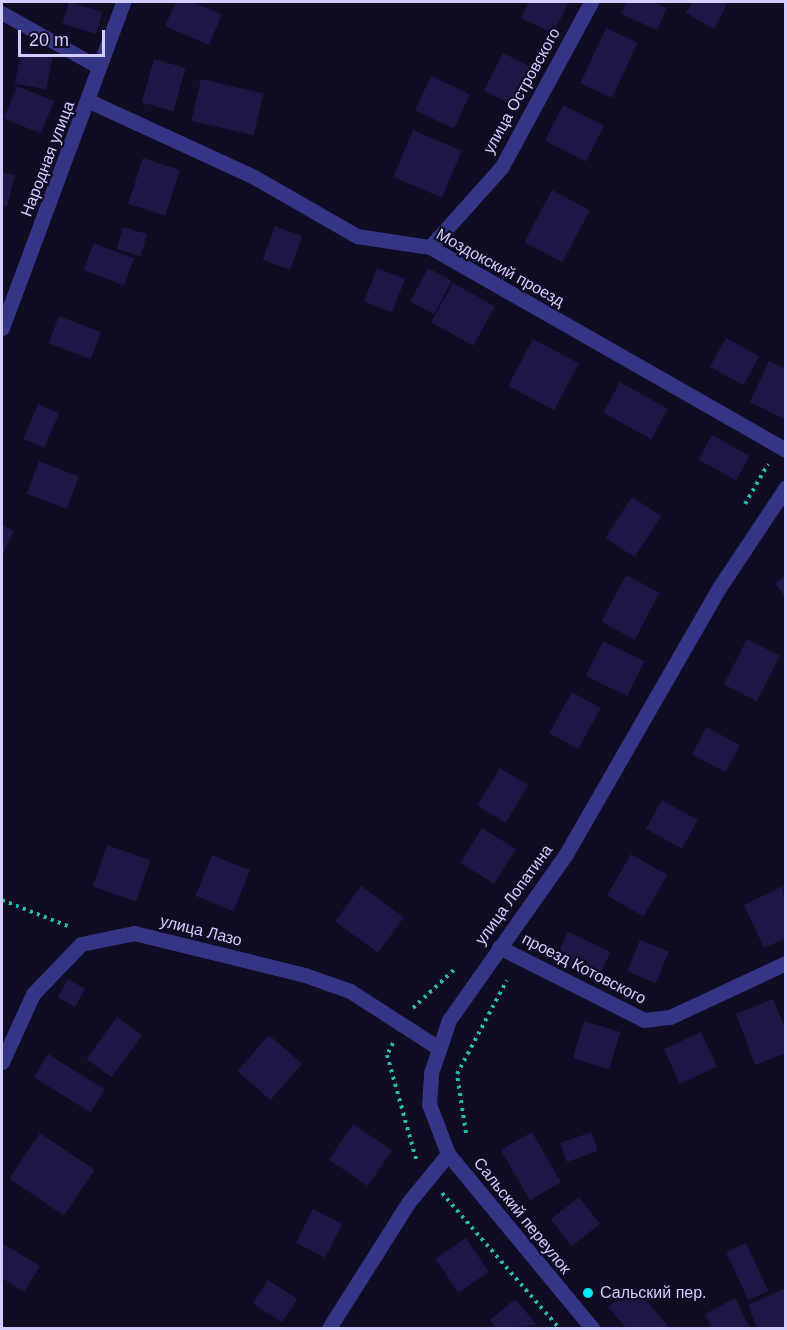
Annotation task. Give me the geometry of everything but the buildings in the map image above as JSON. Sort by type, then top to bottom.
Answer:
[{"type":"street","name":"Народная улица","points":[[2,328],[89,101],[123,2]]},
{"type":"street","name":"улица Островского","points":[[430,248],[501,168],[591,2]]},
{"type":"street","name":"Моздокский проезд","points":[[89,101],[254,177],[357,236],[430,248],[786,450]]},
{"type":"street","name":"улица Лопатина","points":[[448,1154],[429,1104],[437,1047],[449,1020],[572,844],[719,588],[786,487]]},
{"type":"street","name":"улица Лазо","points":[[2,1062],[33,994],[81,944],[134,933],[306,975],[350,991],[437,1047]]},
{"type":"street","name":"проезд Котовского","points":[[499,947],[644,1020],[670,1017],[786,963]]},
{"type":"street","points":[[329,1329],[408,1203],[448,1154]]},
{"type":"street","name":"Сальский переулок","points":[[448,1154],[592,1329]]},
{"type":"lane","points":[[2,13],[100,69]]},
{"type":"path","points":[[2,900],[102,939]]},
{"type":"path","points":[[468,1143],[457,1074],[519,957]]},
{"type":"place","name":"Сальский пер.","points":[[588,1293]]}]
